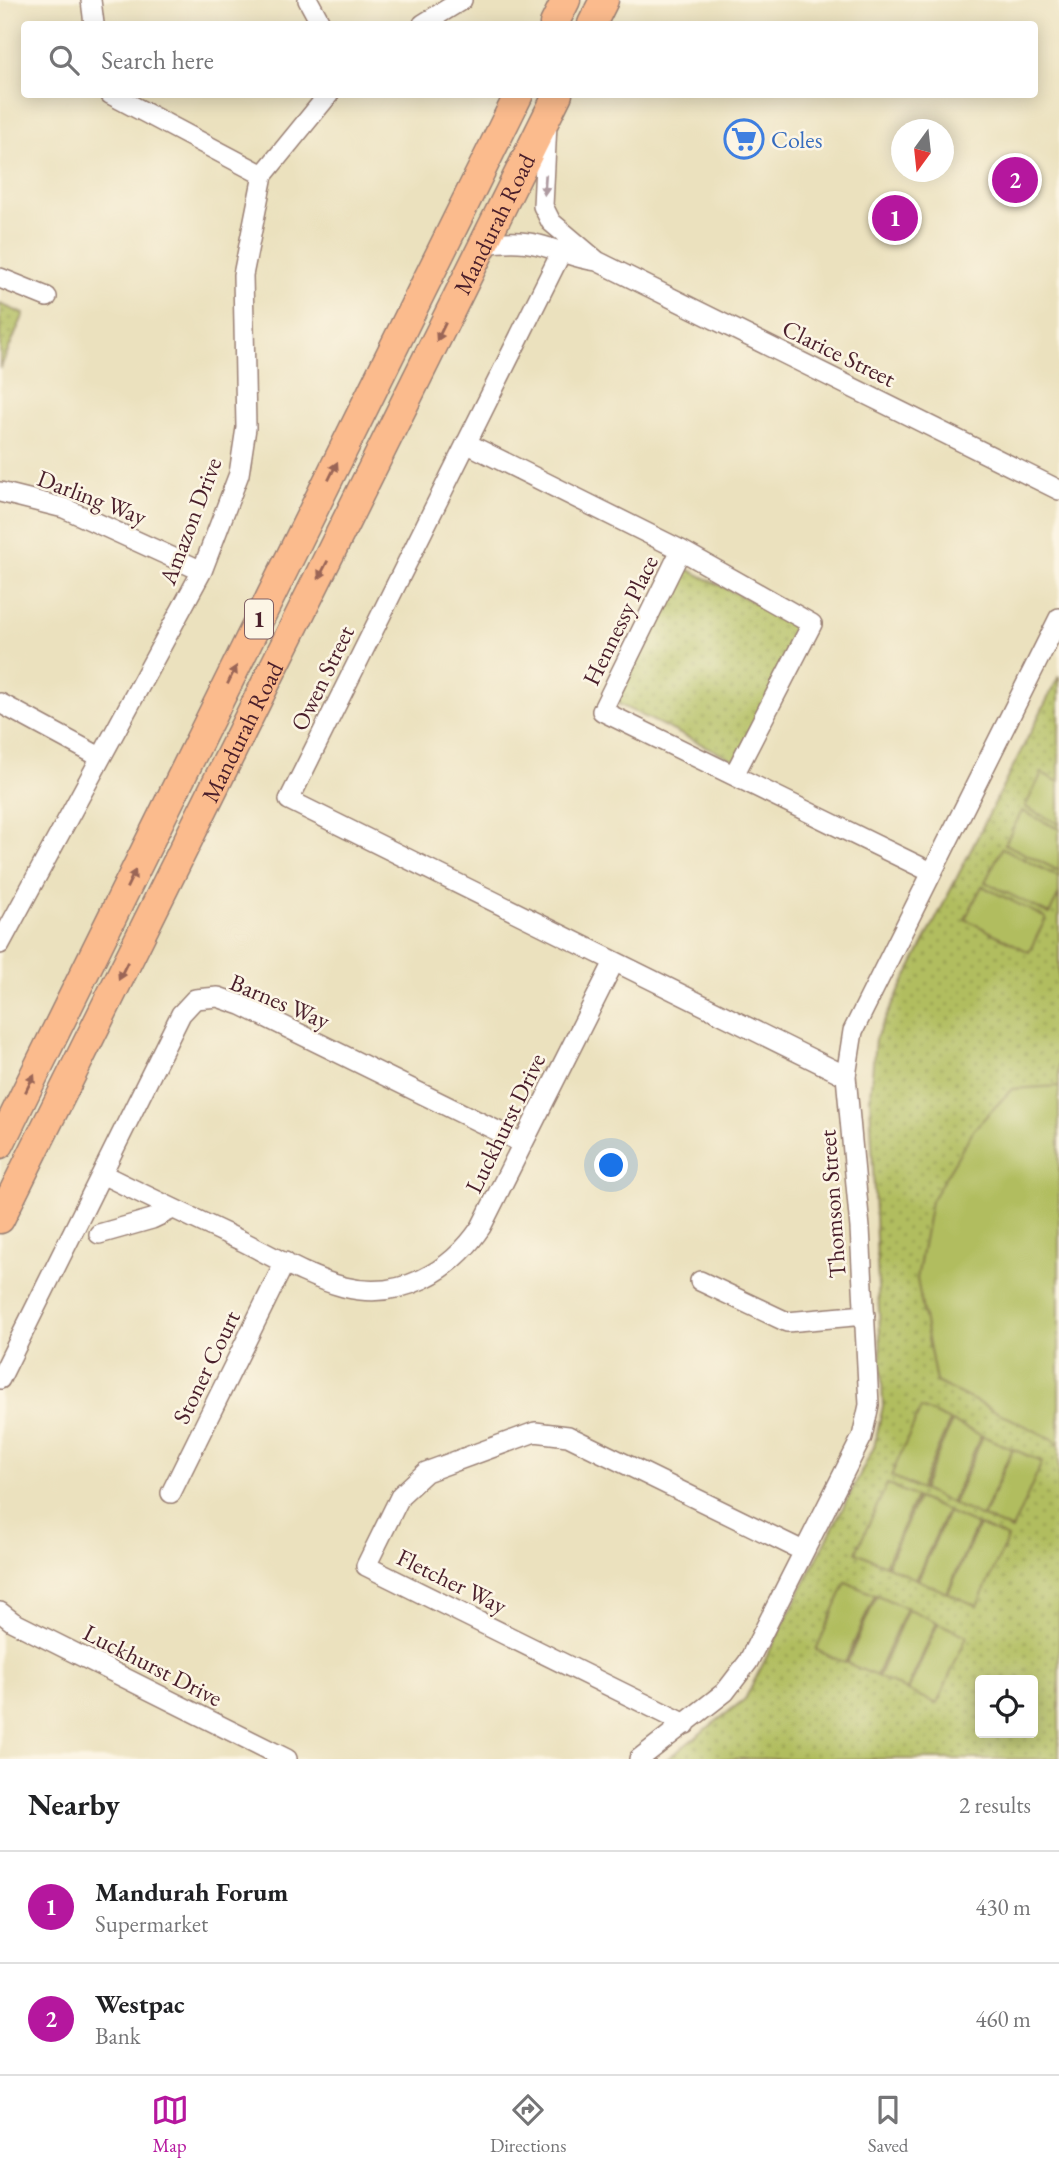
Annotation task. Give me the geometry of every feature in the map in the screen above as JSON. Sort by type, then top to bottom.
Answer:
[{"type":"highway","points":[[556,21],[566,0]]},
{"type":"highway","points":[[594,21],[604,0]]},
{"type":"highway","name":"Mandurah Road","points":[[0,1144],[517,98]]},
{"type":"highway","name":"Mandurah Road","points":[[0,1219],[552,106]]},
{"type":"street","points":[[91,0],[94,21]]},
{"type":"street","points":[[308,0],[319,21]]},
{"type":"street","points":[[428,21],[462,0]]},
{"type":"street","points":[[118,98],[263,175]]},
{"type":"street","name":"Amazon Drive","points":[[0,944],[202,571],[239,474],[246,428],[243,275],[263,175],[326,98]]},
{"type":"street","name":"Clarice Street","points":[[552,106],[543,206],[551,222],[597,261],[1059,490]]},
{"type":"street","name":"Clarice Street","points":[[485,244],[511,240],[539,245],[577,260],[597,261]]},
{"type":"street","name":"Owen Street","points":[[561,253],[289,800],[614,962]]},
{"type":"street","points":[[0,278],[47,297]]},
{"type":"street","name":"Hennessy Place","points":[[466,443],[681,550],[602,711],[931,872]]},
{"type":"street","name":"Darling Way","points":[[0,492],[64,508],[202,571]]},
{"type":"street","points":[[681,550],[812,624],[734,775]]},
{"type":"street","name":"Thomson Street","points":[[639,1759],[725,1692],[748,1662],[862,1437],[869,1387],[846,1076],[853,1031],[1059,618]]},
{"type":"street","points":[[0,703],[100,757]]},
{"type":"street","points":[[614,962],[846,1076]]},
{"type":"street","name":"Luckhurst Drive","points":[[102,1174],[325,1280],[365,1290],[406,1286],[424,1279],[452,1264],[468,1248],[481,1227],[614,962]]},
{"type":"street","name":"Barnes Way","points":[[102,1174],[181,1014],[195,999],[218,997],[241,1005],[522,1143]]},
{"type":"street","points":[[0,1379],[102,1174]]},
{"type":"street","points":[[99,1234],[152,1219],[173,1209]]},
{"type":"street","name":"Stoner Court","points":[[171,1493],[285,1262]]},
{"type":"street","points":[[700,1280],[787,1322],[865,1315]]},
{"type":"street","name":"Fletcher Way","points":[[686,1724],[366,1566],[401,1495],[426,1472],[535,1432],[568,1436],[803,1550]]},
{"type":"street","name":"Luckhurst Drive","points":[[0,1612],[13,1622],[286,1759]]},
{"type":"green space","points":[[0,304],[24,314],[0,369]]},
{"type":"green space","points":[[683,567],[802,626],[736,761],[616,703]]},
{"type":"green space","points":[[1059,676],[1059,1759],[667,1759],[745,1699],[874,1447],[883,1406],[870,1097],[875,1039]]},
{"type":"green space","points":[[1042,773],[1059,782],[1059,824],[1025,807]]},
{"type":"green space","points":[[1022,811],[1059,829],[1059,871],[1005,844]]},
{"type":"green space","points":[[1002,848],[1059,877],[1059,894],[1049,914],[985,882]]},
{"type":"green space","points":[[982,886],[1046,918],[1029,952],[965,919]]},
{"type":"green space","points":[[1059,1086],[1059,1447],[1054,1440],[936,1382],[917,1279],[931,1201],[974,1129],[1012,1089]]},
{"type":"green space","points":[[921,1408],[950,1421],[920,1489],[891,1476]]},
{"type":"green space","points":[[952,1422],[981,1435],[951,1503],[922,1490]]},
{"type":"green space","points":[[983,1436],[1012,1449],[982,1517],[953,1504]]},
{"type":"green space","points":[[1013,1449],[1042,1462],[1012,1530],[983,1517]]},
{"type":"green space","points":[[887,1484],[916,1497],[885,1565],[856,1552]]},
{"type":"green space","points":[[918,1498],[947,1511],[916,1579],[887,1566]]},
{"type":"green space","points":[[948,1512],[977,1525],[947,1593],[918,1580]]},
{"type":"green space","points":[[979,1525],[1008,1538],[977,1606],[948,1593]]},
{"type":"green space","points":[[846,1582],[875,1595],[845,1663],[816,1650]]},
{"type":"green space","points":[[877,1595],[906,1608],[876,1676],[847,1663]]},
{"type":"green space","points":[[908,1609],[937,1622],[907,1690],[878,1677]]},
{"type":"green space","points":[[938,1623],[967,1636],[937,1704],[908,1691]]},
{"type":"place","name":"Coles","points":[[744,139]]},
{"type":"place","name":"Westpac","points":[[1015,180]]},
{"type":"place","name":"Mandurah Forum","points":[[895,218]]}]
